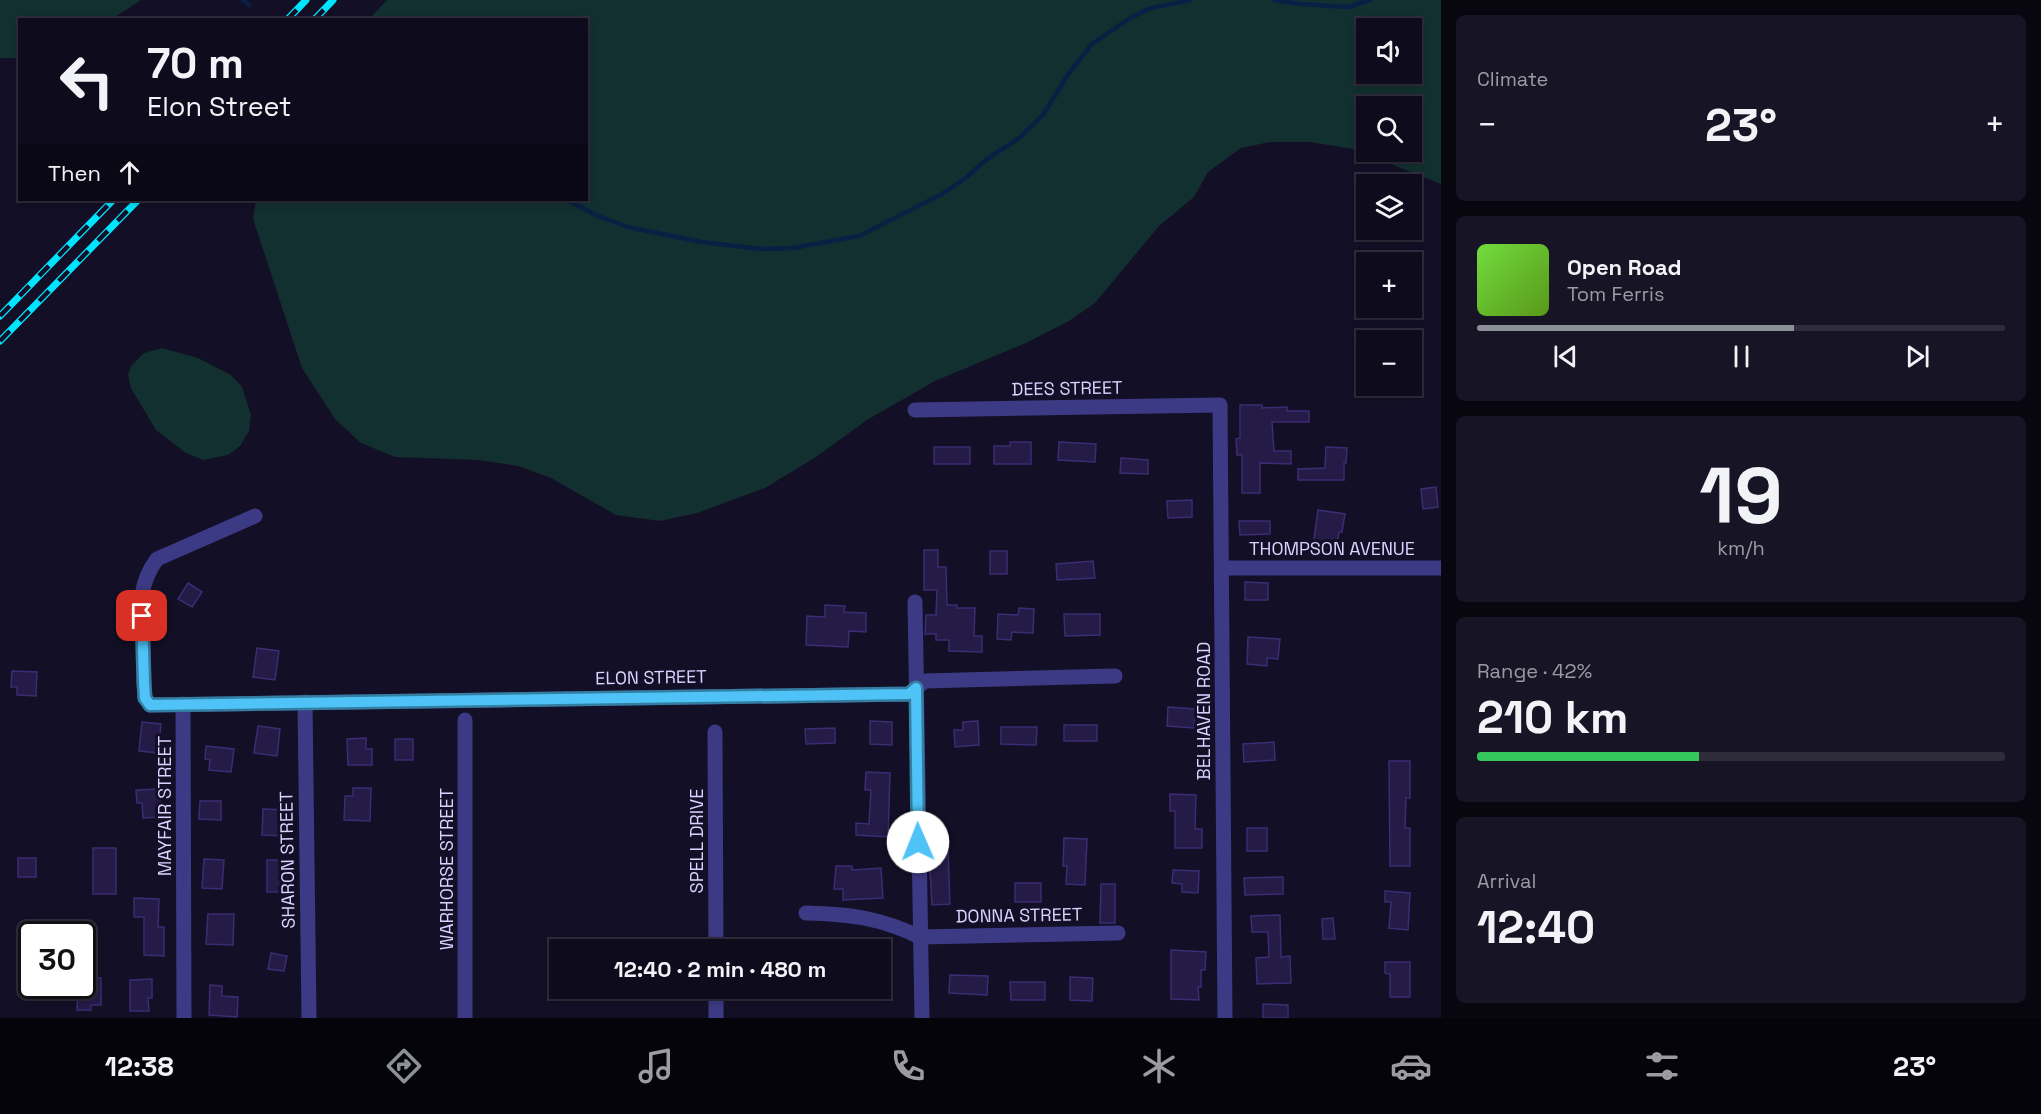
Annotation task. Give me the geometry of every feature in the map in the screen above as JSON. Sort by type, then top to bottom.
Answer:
[{"type":"street","name":"DEES STREET","points":[[915,410],[1220,405]]},
{"type":"street","name":"BELHAVEN ROAD","points":[[1220,405],[1225,1018]]},
{"type":"street","points":[[183,705],[150,705],[145,698],[142,595],[144,582],[149,570],[157,560],[255,516]]},
{"type":"street","name":"THOMPSON AVENUE","points":[[1223,568],[1441,568]]},
{"type":"street","points":[[915,602],[922,1018]]},
{"type":"street","name":"ELON STREET","points":[[183,705],[909,694],[925,681],[1115,676]]},
{"type":"street","name":"SHARON STREET","points":[[304,702],[309,1018]]},
{"type":"street","name":"MAYFAIR STREET","points":[[183,705],[184,1018]]},
{"type":"street","name":"WARHORSE STREET","points":[[465,720],[465,1018]]},
{"type":"street","name":"SPELL DRIVE","points":[[715,732],[716,939]]},
{"type":"street","points":[[806,913],[859,916],[894,925],[920,937]]},
{"type":"street","name":"DONNA STREET","points":[[920,937],[1118,933]]},
{"type":"street","points":[[716,999],[716,1018]]},
{"type":"green space","points":[[0,0],[141,0],[114,18],[18,18],[18,58],[0,58]]},
{"type":"green space","points":[[387,0],[1441,0],[1441,184],[1422,176],[1422,174],[1416,174],[1386,162],[1422,162],[1422,96],[1356,96],[1356,150],[1310,142],[1270,142],[1241,148],[1208,172],[1194,197],[1159,226],[1095,303],[1069,321],[1026,343],[935,381],[867,420],[816,457],[765,488],[697,513],[660,521],[616,515],[551,478],[518,466],[478,460],[395,457],[361,443],[335,419],[302,368],[253,219],[256,201],[588,201],[588,18],[370,18]]},
{"type":"green space","points":[[162,348],[198,358],[231,375],[242,387],[251,415],[249,431],[240,446],[228,455],[204,460],[186,453],[156,430],[131,388],[128,375],[131,366],[144,353]]},
{"type":"building","points":[[1240,405],[1262,405],[1262,408],[1287,407],[1287,411],[1309,411],[1309,422],[1272,422],[1274,451],[1291,451],[1291,464],[1260,463],[1260,493],[1242,493],[1242,455],[1237,455],[1236,439],[1240,438]]},
{"type":"building","points":[[1010,442],[1031,442],[1031,464],[994,464],[994,446],[1010,446]]},
{"type":"building","points":[[1059,442],[1096,444],[1095,462],[1058,460]]},
{"type":"building","points":[[934,447],[970,447],[970,464],[934,464]]},
{"type":"building","points":[[1326,447],[1347,448],[1344,480],[1298,480],[1298,469],[1325,468]]},
{"type":"building","points":[[1121,458],[1148,460],[1148,474],[1120,473]]},
{"type":"building","points":[[1436,487],[1438,507],[1423,509],[1421,489]]},
{"type":"building","points":[[1192,500],[1192,517],[1168,518],[1167,501]]},
{"type":"building","points":[[1318,510],[1345,514],[1336,549],[1313,546]]},
{"type":"building","points":[[1239,521],[1270,521],[1270,534],[1240,535]]},
{"type":"building","points":[[924,550],[938,550],[938,567],[946,567],[947,605],[957,605],[957,608],[975,608],[974,636],[982,636],[982,652],[949,651],[949,640],[936,640],[936,634],[925,634],[926,615],[936,615],[937,590],[924,590]]},
{"type":"building","points":[[990,551],[1007,551],[1007,574],[990,574]]},
{"type":"building","points":[[1093,561],[1095,578],[1057,580],[1056,564]]},
{"type":"building","points":[[1245,582],[1268,583],[1268,600],[1245,600]]},
{"type":"building","points":[[188,583],[202,592],[192,607],[178,599]]},
{"type":"building","points":[[825,605],[845,606],[844,612],[866,613],[866,632],[849,631],[848,647],[806,645],[807,616],[825,617]]},
{"type":"building","points":[[1019,608],[1034,609],[1033,633],[1012,632],[1011,640],[997,639],[998,614],[1018,615]]},
{"type":"building","points":[[1064,614],[1100,614],[1100,635],[1065,636]]},
{"type":"building","points":[[1248,637],[1280,639],[1278,659],[1267,658],[1267,666],[1247,664]]},
{"type":"building","points":[[257,648],[279,651],[275,680],[253,677]]},
{"type":"building","points":[[12,671],[37,672],[36,696],[17,695],[17,687],[11,687]]},
{"type":"building","points":[[1168,707],[1195,709],[1194,728],[1167,726]]},
{"type":"building","points":[[870,721],[892,722],[892,745],[870,744]]},
{"type":"building","points":[[978,721],[979,745],[955,747],[954,730],[963,730],[963,722]]},
{"type":"building","points":[[142,722],[161,724],[158,753],[139,751]]},
{"type":"building","points":[[1064,725],[1097,725],[1097,741],[1064,741]]},
{"type":"building","points":[[258,726],[280,729],[277,756],[254,753]]},
{"type":"building","points":[[1001,727],[1037,727],[1036,745],[1001,744]]},
{"type":"building","points":[[835,728],[835,743],[806,744],[805,729]]},
{"type":"building","points":[[366,738],[366,749],[372,749],[372,765],[348,765],[347,739]]},
{"type":"building","points":[[395,739],[413,739],[413,760],[395,760]]},
{"type":"building","points":[[1274,742],[1275,760],[1244,762],[1243,744]]},
{"type":"building","points":[[206,746],[234,749],[231,772],[209,770],[210,760],[205,759]]},
{"type":"building","points":[[1389,761],[1410,761],[1410,798],[1406,798],[1405,828],[1410,828],[1410,866],[1390,866]]},
{"type":"building","points":[[866,772],[890,773],[888,837],[856,835],[856,823],[869,824],[871,790],[865,790]]},
{"type":"building","points":[[353,788],[371,788],[370,821],[344,820],[345,796],[353,796]]},
{"type":"building","points":[[160,789],[161,817],[143,818],[142,803],[137,803],[136,790]]},
{"type":"building","points":[[1170,794],[1196,795],[1195,829],[1202,829],[1202,848],[1175,848],[1175,811],[1170,811]]},
{"type":"building","points":[[200,801],[221,801],[221,820],[199,819]]},
{"type":"building","points":[[263,809],[286,810],[285,836],[262,835]]},
{"type":"building","points":[[1247,828],[1267,828],[1267,851],[1247,851]]},
{"type":"building","points":[[1064,838],[1087,839],[1085,885],[1066,884],[1067,866],[1063,866]]},
{"type":"building","points":[[93,848],[116,848],[116,894],[93,894]]},
{"type":"building","points":[[948,851],[950,904],[932,905],[929,852]]},
{"type":"building","points":[[18,858],[36,858],[36,877],[18,877]]},
{"type":"building","points":[[204,859],[224,860],[222,889],[202,888]]},
{"type":"building","points":[[267,860],[286,860],[287,892],[267,892]]},
{"type":"building","points":[[836,866],[852,866],[852,870],[881,868],[883,898],[843,900],[843,889],[834,889]]},
{"type":"building","points":[[1173,870],[1199,871],[1198,893],[1182,892],[1182,884],[1172,883]]},
{"type":"building","points":[[1283,877],[1283,894],[1245,895],[1244,878]]},
{"type":"building","points":[[1015,883],[1041,883],[1041,902],[1015,902]]},
{"type":"building","points":[[1101,884],[1115,884],[1115,923],[1100,923]]},
{"type":"building","points":[[1385,891],[1410,893],[1408,930],[1389,928],[1391,902],[1385,902]]},
{"type":"building","points":[[134,898],[159,899],[158,927],[164,927],[164,956],[144,955],[144,917],[134,917]]},
{"type":"building","points":[[208,914],[234,914],[233,945],[206,944]]},
{"type":"building","points":[[1280,915],[1281,957],[1290,956],[1291,983],[1257,984],[1256,958],[1269,957],[1268,932],[1252,932],[1251,916]]},
{"type":"building","points":[[1333,918],[1335,939],[1323,939],[1322,919]]},
{"type":"building","points":[[1171,950],[1206,952],[1205,970],[1201,970],[1201,987],[1198,987],[1199,1000],[1171,999]]},
{"type":"building","points":[[271,953],[287,956],[284,971],[268,969]]},
{"type":"building","points":[[1385,962],[1410,962],[1410,997],[1390,997],[1390,974],[1385,973]]},
{"type":"building","points":[[950,975],[988,976],[987,995],[949,993]]},
{"type":"building","points":[[1070,977],[1093,978],[1092,1001],[1070,1000]]},
{"type":"building","points":[[96,978],[101,978],[101,1005],[91,1005],[91,1010],[77,1010],[77,999],[96,999]]},
{"type":"building","points":[[152,979],[152,998],[148,998],[149,1011],[130,1011],[130,980]]},
{"type":"building","points":[[1010,982],[1045,982],[1045,1000],[1011,1000]]},
{"type":"building","points":[[210,985],[222,986],[222,996],[238,997],[237,1017],[209,1015]]},
{"type":"building","points":[[1263,1004],[1288,1005],[1288,1018],[1263,1018]]},
{"type":"waterway","points":[[243,0],[249,5]]},
{"type":"waterway","points":[[569,201],[598,216],[628,227],[701,242],[762,249],[793,248],[859,236],[942,194],[967,177],[987,159],[1018,139],[1043,115],[1069,73],[1092,44],[1130,18],[1151,8],[1190,0]]},
{"type":"waterway","points":[[1274,0],[1348,7],[1370,0]]},
{"type":"railway","points":[[289,18],[306,0]]},
{"type":"railway","points":[[316,18],[333,0]]},
{"type":"railway","points":[[0,316],[112,201]]},
{"type":"railway","points":[[0,341],[137,201]]},
{"type":"route","points":[[142,616],[145,698],[150,705],[909,694],[916,688],[918,842]]}]
